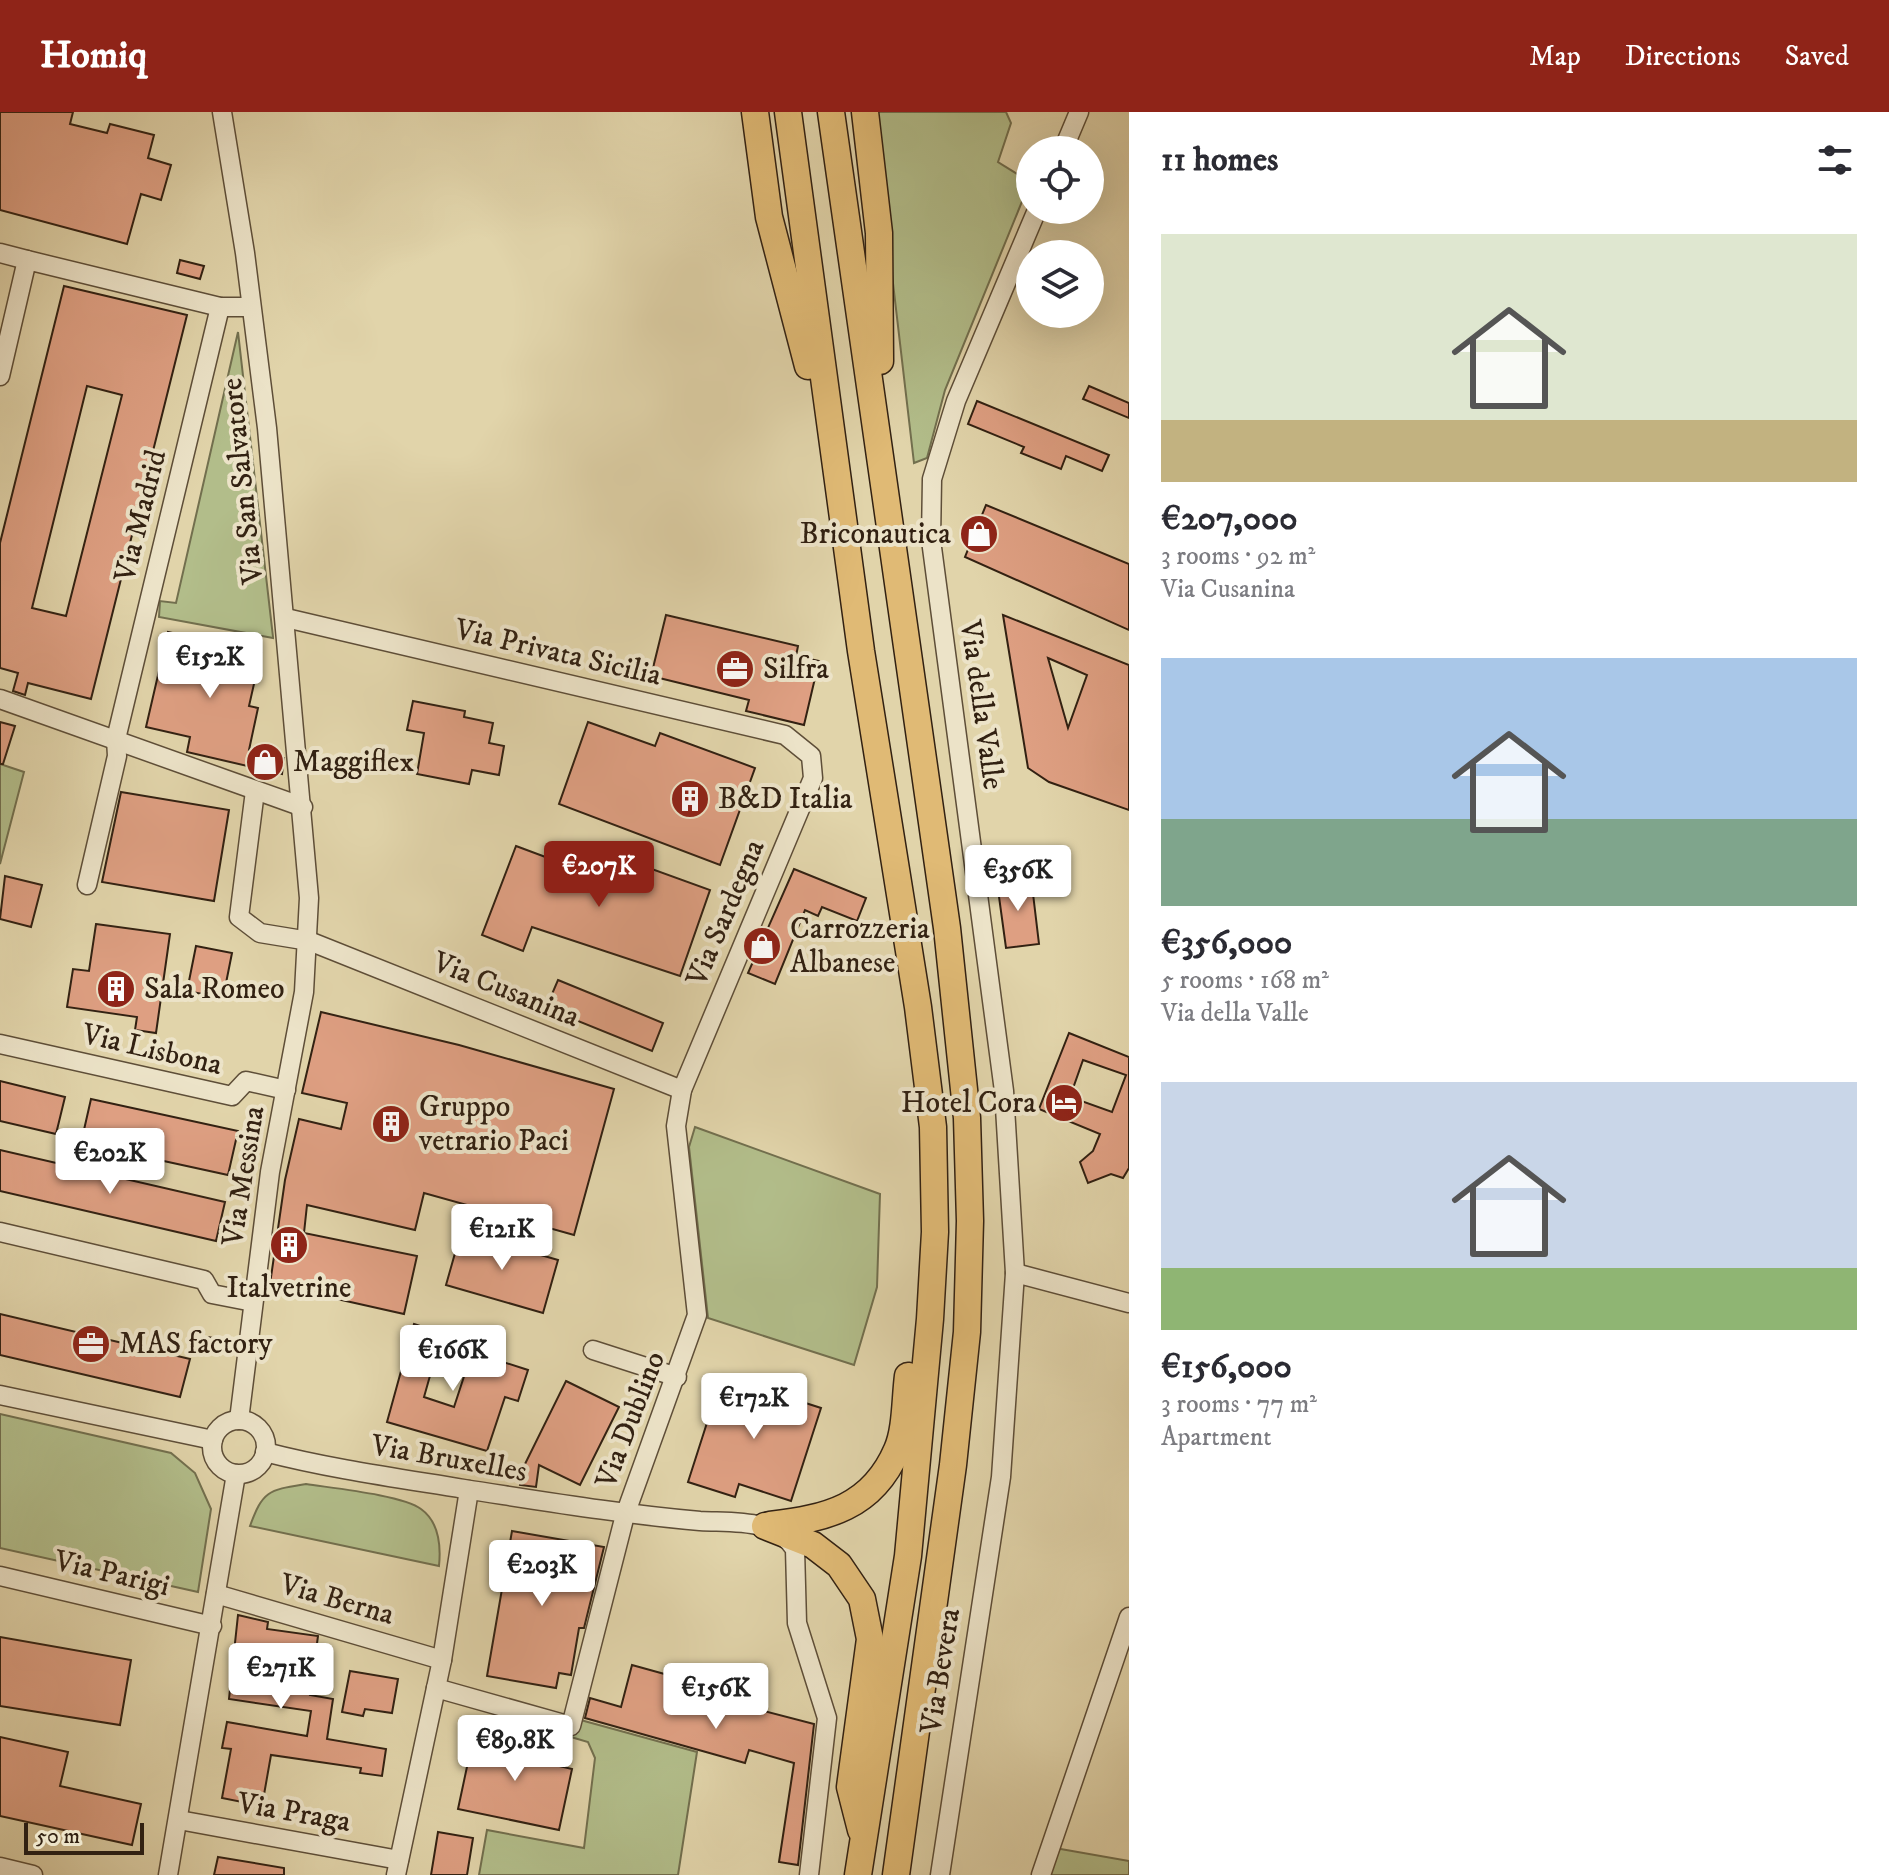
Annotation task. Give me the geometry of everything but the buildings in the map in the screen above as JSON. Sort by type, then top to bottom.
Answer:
[{"type":"highway","points":[[755,112],[769,217],[839,488]]},
{"type":"highway","points":[[788,112],[839,488],[918,1007],[933,1127],[935,1232],[930,1319],[908,1556],[858,1875]]},
{"type":"highway","points":[[831,112],[947,928],[967,1118],[970,1221],[967,1332],[956,1436],[897,1870]]},
{"type":"highway","points":[[865,112],[879,233],[881,469]]},
{"type":"highway","points":[[765,1526],[810,1520],[851,1507],[879,1481],[898,1448],[913,1341],[930,1319]]},
{"type":"highway","points":[[765,1526],[813,1545],[839,1565],[862,1599],[870,1639],[850,1787],[864,1840]]},
{"type":"street","name":"Via San Salvatore","points":[[222,112],[245,253],[267,428],[303,807],[309,941]]},
{"type":"street","points":[[1069,136],[1079,112]]},
{"type":"street","name":"Via della Valle","points":[[1001,1477],[1015,1273],[1004,1091],[931,540],[932,479],[956,401],[1031,224]]},
{"type":"street","points":[[0,253],[220,307],[250,307]]},
{"type":"street","points":[[0,376],[27,260]]},
{"type":"street","name":"Via Madrid","points":[[87,885],[117,756],[116,739],[220,307]]},
{"type":"street","name":"Via Privata Sicilia","points":[[286,618],[785,735],[811,756]]},
{"type":"street","points":[[0,699],[303,807]]},
{"type":"street","name":"Via Sardegna","points":[[689,1344],[697,1315],[676,1126],[682,1090],[813,778],[811,756]]},
{"type":"street","name":"Via Cusanina","points":[[255,791],[239,917],[260,933],[309,941],[682,1090]]},
{"type":"street","name":"Via Messina","points":[[239,1420],[270,1172],[309,941]]},
{"type":"street","name":"Via Lisbona","points":[[0,1044],[232,1096],[246,1081],[286,1090]]},
{"type":"street","points":[[0,1232],[204,1280],[212,1294],[253,1302]]},
{"type":"street","points":[[1015,1273],[1129,1303]]},
{"type":"street","name":"Via Dublino","points":[[625,1515],[689,1344]]},
{"type":"street","points":[[593,1350],[677,1377]]},
{"type":"street","points":[[0,1395],[213,1440]]},
{"type":"street","points":[[239,1420],[260,1430],[265,1452],[258,1466],[236,1474],[227,1471],[214,1458],[213,1440],[223,1426],[239,1420]]},
{"type":"street","name":"Via Bruxelles","points":[[265,1452],[325,1467],[625,1515],[765,1526]]},
{"type":"street","points":[[168,1875],[236,1474]]},
{"type":"street","name":"Via Bevera","points":[[940,1875],[1001,1477]]},
{"type":"street","points":[[397,1868],[442,1660],[469,1490]]},
{"type":"street","points":[[436,1688],[571,1726],[625,1515]]},
{"type":"street","points":[[765,1526],[790,1542],[795,1549],[797,1623],[827,1718],[809,1875]]},
{"type":"street","name":"Via Parigi","points":[[0,1576],[212,1626]]},
{"type":"street","name":"Via Berna","points":[[216,1594],[442,1660]]},
{"type":"street","points":[[1041,1875],[1129,1617]]},
{"type":"street","name":"Via Praga","points":[[179,1820],[397,1868]]},
{"type":"street","points":[[0,1867],[33,1875]]},
{"type":"green space","points":[[873,112],[1006,112],[1011,123],[998,162],[1016,173],[1016,216],[945,390],[927,458],[914,463]]},
{"type":"green space","points":[[238,332],[273,638],[159,617],[160,601],[176,603]]},
{"type":"green space","points":[[0,764],[24,772],[0,864]]},
{"type":"green space","points":[[695,1127],[880,1194],[877,1287],[854,1365],[708,1318],[689,1147]]},
{"type":"green space","points":[[0,1414],[171,1453],[195,1473],[211,1509],[198,1592],[0,1548]]},
{"type":"green space","points":[[306,1484],[383,1496],[421,1509],[432,1521],[438,1535],[439,1566],[250,1526],[259,1505],[269,1494]]},
{"type":"green space","points":[[577,1719],[697,1752],[678,1875],[479,1875],[487,1830],[584,1848],[595,1758],[588,1742],[571,1737]]},
{"type":"green space","points":[[1055,1848],[1129,1861],[1129,1875],[1047,1875]]},
{"type":"place","name":"Briconautica","points":[[979,534]]},
{"type":"place","name":"Silfra","points":[[735,669]]},
{"type":"place","name":"Maggiflex","points":[[265,762]]},
{"type":"place","name":"B&D Italia","points":[[690,799]]},
{"type":"place","name":"Carrozzeria Albanese","points":[[762,946]]},
{"type":"place","name":"Sala Romeo","points":[[116,989]]},
{"type":"place","name":"Hotel Cora","points":[[1064,1103]]},
{"type":"place","name":"Gruppo vetrario Paci","points":[[391,1124]]},
{"type":"place","name":"Italvetrine","points":[[289,1245]]},
{"type":"place","name":"MAS factory","points":[[91,1344]]}]
